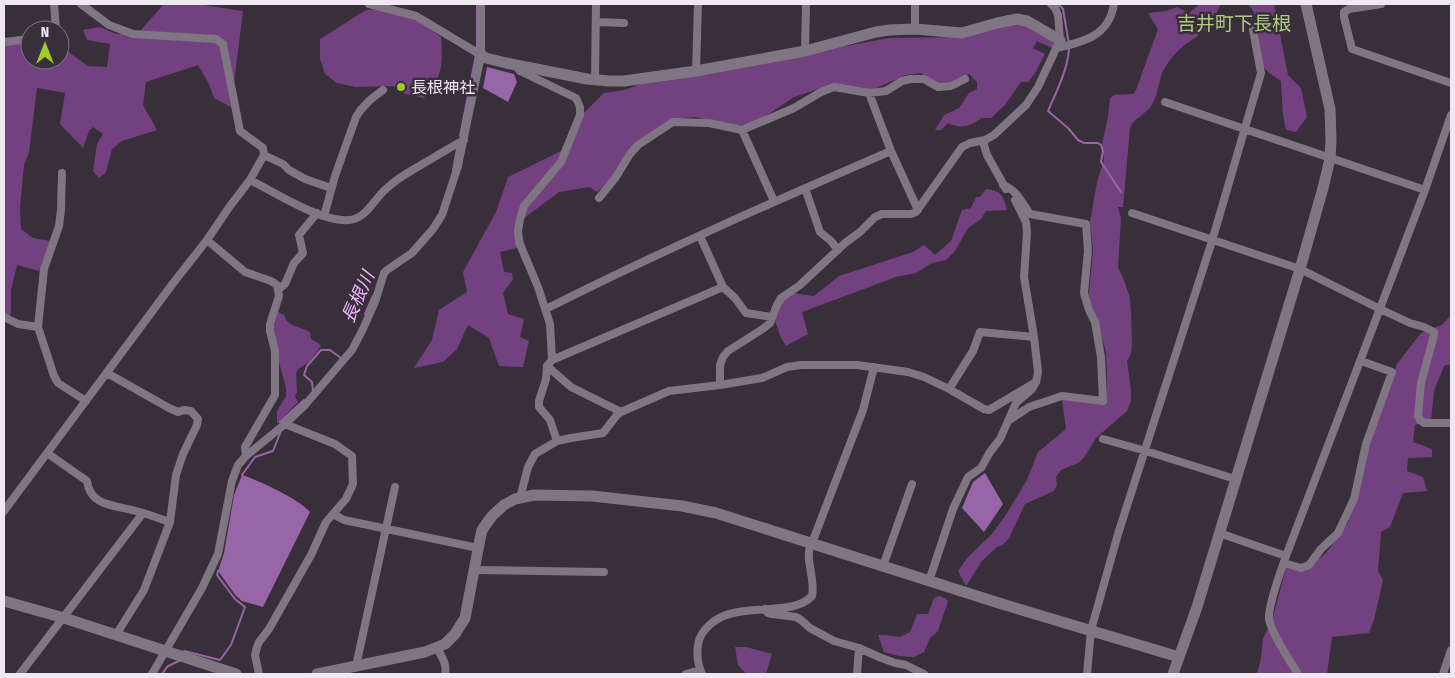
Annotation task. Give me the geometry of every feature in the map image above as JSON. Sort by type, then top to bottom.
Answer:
[{"type":"street","points":[[54,4],[55,20]]},
{"type":"street","points":[[4,511],[207,240],[250,180],[264,155],[263,148],[240,131],[223,44],[216,39],[133,34],[109,25],[81,4]]},
{"type":"street","points":[[368,4],[416,16],[486,58],[515,65],[609,81],[624,81],[696,71],[805,51],[889,30],[915,29],[962,33],[1017,19],[1027,21],[1058,44],[1079,43],[1097,34],[1109,21],[1114,4]]},
{"type":"street","points":[[152,674],[215,563],[232,481],[238,466],[246,456],[305,405],[352,350],[375,302],[384,273],[412,254],[439,222],[458,166],[481,55],[481,4]]},
{"type":"street","points":[[595,79],[596,4]]},
{"type":"street","points":[[696,71],[698,4]]},
{"type":"street","points":[[805,51],[806,4]]},
{"type":"street","points":[[915,4],[915,29]]},
{"type":"street","points":[[720,385],[720,365],[723,357],[728,351],[770,323],[781,298],[800,285],[875,217],[882,214],[911,214],[918,210],[962,147],[970,143],[986,140],[994,135],[1026,105],[1038,87],[1058,44],[1058,15],[1055,8],[1050,4]]},
{"type":"street","points":[[1173,674],[1197,607],[1300,270],[1330,158],[1330,109],[1306,4]]},
{"type":"street","points":[[1381,4],[1349,9],[1344,12],[1352,49],[1451,83]]},
{"type":"street","points":[[596,22],[624,23]]},
{"type":"street","points":[[1087,674],[1091,630],[1118,534],[1212,240],[1261,72],[1253,30]]},
{"type":"street","points":[[4,42],[20,41]]},
{"type":"street","points":[[515,65],[520,71],[576,98],[580,107],[580,115],[561,162],[524,206],[518,231],[519,242],[546,309],[550,324],[549,363],[539,407],[550,420],[557,441]]},
{"type":"street","points":[[599,198],[638,145],[673,122],[709,123],[742,130],[794,108],[821,92],[834,87],[870,93],[886,91],[911,78],[924,79],[938,87],[951,86],[965,79]]},
{"type":"street","points":[[278,290],[285,284],[294,263],[303,253],[299,235],[320,215],[356,117],[369,100],[383,90]]},
{"type":"street","points":[[870,93],[891,151],[918,210]]},
{"type":"street","points":[[1165,102],[1425,190]]},
{"type":"street","points":[[1298,674],[1272,629],[1269,619],[1270,607],[1285,559],[1425,190],[1451,115]]},
{"type":"street","points":[[742,130],[774,201]]},
{"type":"street","points":[[250,180],[320,215],[350,220],[365,213],[386,188],[398,179],[464,140]]},
{"type":"street","points":[[929,581],[953,509],[968,478],[981,468],[1000,439],[1016,403],[1032,389],[1038,372],[1024,278],[1026,222],[1015,200],[1003,185],[987,155],[984,145],[986,140]]},
{"type":"street","points":[[546,309],[629,267],[774,201],[891,151]]},
{"type":"street","points":[[264,155],[283,164],[289,170],[305,179],[331,188]]},
{"type":"street","points":[[62,173],[59,226],[42,277],[38,327],[58,383],[86,401]]},
{"type":"street","points":[[1003,185],[1014,191],[1030,214],[1086,224],[1088,251],[1084,293],[1088,310],[1095,322],[1101,357],[1103,401],[1062,396],[1029,407],[1008,422]]},
{"type":"street","points":[[805,188],[820,232],[838,250]]},
{"type":"street","points":[[1132,213],[1300,270],[1410,323],[1434,332],[1421,383],[1418,416],[1424,423],[1451,423]]},
{"type":"street","points":[[700,236],[723,287],[735,298],[746,313],[772,317]]},
{"type":"street","points":[[207,240],[245,272],[271,280],[277,285],[278,290],[279,296],[270,324],[270,332],[276,351],[275,395],[245,447],[246,456]]},
{"type":"street","points":[[549,363],[723,287]]},
{"type":"street","points":[[6,320],[38,327]]},
{"type":"street","points":[[948,389],[973,351],[980,332],[1034,337]]},
{"type":"street","points":[[1219,533],[1285,559],[1301,568],[1309,565],[1321,549],[1338,533],[1354,499],[1366,444],[1392,372],[1361,361]]},
{"type":"street","points":[[549,363],[571,387],[621,412]]},
{"type":"street","points":[[520,498],[531,460],[535,454],[557,441],[603,433],[621,412],[669,391],[762,378],[787,367],[801,365],[857,365],[908,372],[924,377],[989,410],[1036,382]]},
{"type":"street","points":[[686,674],[701,672],[697,656],[698,644],[706,628],[720,617],[732,612],[796,606],[812,596],[812,574],[808,548],[812,543],[863,410],[874,367]]},
{"type":"street","points":[[107,373],[169,408],[178,412],[184,410],[191,411],[198,419],[176,475],[170,522],[144,590],[116,635]]},
{"type":"street","points":[[259,674],[255,655],[259,642],[269,629],[311,555],[326,522],[346,499],[353,484],[352,456],[334,444],[285,424]]},
{"type":"street","points":[[1103,439],[1146,450],[1235,479]]},
{"type":"street","points":[[47,453],[87,481],[87,486],[97,500],[108,505],[143,513],[170,522]]},
{"type":"street","points":[[883,566],[912,484]]},
{"type":"street","points":[[356,666],[395,487]]},
{"type":"street","points":[[317,674],[333,673],[356,666],[425,652],[445,644],[455,634],[465,618],[482,530],[492,516],[504,505],[520,498],[540,495],[583,495],[682,506],[716,513],[929,581],[1179,657]]},
{"type":"street","points":[[20,674],[143,513]]},
{"type":"street","points":[[333,514],[344,520],[478,548]]},
{"type":"street","points":[[474,570],[604,572]]},
{"type":"street","points":[[4,601],[64,618],[236,674]]},
{"type":"street","points":[[765,609],[768,613],[796,617],[810,628],[834,641],[859,648],[879,658],[906,665],[924,674]]},
{"type":"street","points":[[437,648],[444,660],[445,674]]},
{"type":"street","points":[[857,674],[859,648]]},
{"type":"street","points":[[1443,674],[1451,650]]},
{"type":"shaded area","points":[[164,4],[197,4],[243,11],[231,107],[214,98],[209,84],[198,65],[146,82],[143,105],[157,130],[122,141],[112,149],[106,172],[99,178],[93,171],[97,144],[103,134],[93,127],[89,131],[83,148],[60,124],[65,93],[37,88],[29,152],[24,165],[20,207],[21,229],[33,238],[50,241],[39,271],[17,265],[11,290],[11,313],[9,317],[4,313],[4,45],[20,44],[20,70],[70,70],[70,53],[88,66],[107,67],[110,44],[87,40],[83,30],[100,27],[116,34],[140,31]]},
{"type":"shaded area","points":[[1200,4],[1221,4],[1208,27],[1179,50],[1169,61],[1162,73],[1157,94],[1149,109],[1130,128],[1123,207],[1118,207],[1121,218],[1118,267],[1130,298],[1131,312],[1132,345],[1131,354],[1127,361],[1131,401],[1127,411],[1096,438],[1083,459],[1061,470],[1056,477],[1057,485],[1054,491],[1025,504],[1009,538],[982,561],[966,586],[958,571],[968,557],[992,534],[1007,513],[1027,480],[1038,452],[1066,429],[1062,399],[1106,402],[1106,351],[1089,293],[1093,251],[1090,222],[1097,182],[1104,160],[1102,144],[1110,98],[1114,95],[1133,94],[1136,90],[1158,29],[1148,13],[1167,11],[1177,7],[1189,13]]},
{"type":"shaded area","points":[[1247,4],[1274,4],[1288,75],[1301,88],[1307,117],[1296,132],[1286,130],[1281,81],[1262,65],[1255,15]]},
{"type":"shaded area","points":[[384,9],[411,15],[441,37],[442,63],[435,83],[424,98],[405,94],[393,86],[356,87],[337,83],[325,74],[320,59],[320,39],[366,10]]},
{"type":"shaded area","points":[[1017,22],[1042,33],[1056,45],[1052,48],[1037,41],[1033,48],[1045,54],[1034,75],[1028,82],[1021,82],[1005,105],[991,118],[981,118],[969,125],[957,126],[948,123],[941,130],[935,130],[944,115],[959,108],[969,93],[977,89],[977,82],[969,74],[950,82],[938,83],[920,73],[906,75],[869,91],[833,84],[794,97],[757,122],[744,126],[721,124],[696,117],[671,119],[637,141],[627,152],[616,174],[597,192],[590,187],[559,192],[523,219],[521,230],[525,246],[500,252],[504,272],[512,273],[513,279],[503,293],[508,314],[524,319],[520,337],[529,341],[523,367],[499,366],[489,338],[468,325],[457,349],[443,362],[414,368],[432,340],[439,310],[467,292],[463,272],[496,212],[508,177],[563,150],[578,119],[604,93],[625,90],[643,83],[889,38],[964,37]]},
{"type":"shaded area","points":[[487,67],[514,74],[517,82],[508,102],[483,88]]},
{"type":"shaded area","points":[[986,189],[1001,195],[1007,210],[986,211],[981,219],[968,228],[955,251],[946,260],[932,263],[916,273],[896,277],[802,312],[808,334],[786,346],[775,321],[782,302],[792,293],[814,296],[839,276],[913,252],[924,245],[935,255],[951,241],[962,210],[971,208],[976,197],[980,197]]},
{"type":"shaded area","points":[[278,312],[284,315],[292,325],[310,332],[311,339],[321,346],[309,362],[298,369],[296,373],[297,392],[295,396],[298,402],[277,424],[277,411],[286,396],[286,388],[274,334],[274,325]]},
{"type":"shaded area","points":[[1451,315],[1451,364],[1444,366],[1434,391],[1431,421],[1415,425],[1413,442],[1432,449],[1432,457],[1408,458],[1407,471],[1423,477],[1427,491],[1403,493],[1390,527],[1381,532],[1378,571],[1383,580],[1374,620],[1369,633],[1332,637],[1327,674],[1257,674],[1263,639],[1273,617],[1286,568],[1305,571],[1327,552],[1348,523],[1359,493],[1369,447],[1397,364],[1421,333],[1442,325]]},
{"type":"shaded area","points":[[985,473],[1003,504],[984,532],[962,508],[973,482]]},
{"type":"shaded area","points":[[242,475],[288,496],[310,512],[263,607],[242,601],[236,596],[218,571],[224,553],[234,495]]},
{"type":"shaded area","points":[[939,596],[948,601],[938,631],[930,638],[924,652],[914,657],[884,652],[878,635],[900,637],[910,632],[917,614],[928,614],[934,598]]},
{"type":"shaded area","points":[[735,647],[746,647],[772,654],[766,674],[746,674],[738,665]]},
{"type":"waterway","name":"長根川","points":[[477,4],[477,50]]},
{"type":"waterway","points":[[1058,4],[1063,9],[1069,44]]},
{"type":"waterway","points":[[1069,48],[1064,73],[1048,111],[1068,128],[1078,140],[1084,143],[1098,143],[1101,145],[1103,151],[1101,162],[1121,192]]},
{"type":"waterway","name":"長根川","points":[[460,136],[476,55]]},
{"type":"waterway","name":"長根川","points":[[453,170],[457,149]]},
{"type":"waterway","name":"長根川","points":[[365,314],[373,296]]},
{"type":"waterway","name":"長根川","points":[[313,392],[312,382],[304,375],[307,366],[321,350],[330,350],[341,358]]},
{"type":"waterway","name":"長根川","points":[[280,422],[304,400]]},
{"type":"waterway","name":"長根川","points":[[242,475],[255,457],[273,451],[281,431]]},
{"type":"waterway","points":[[184,651],[220,660],[231,645],[245,607],[235,599],[217,575],[218,571]]},
{"type":"waterway","points":[[162,674],[168,666],[179,661]]},
{"type":"place","name":"長根神社","points":[[401,87]]},
{"type":"district","name":"吉井町下長根","points":[[1234,23]]}]
